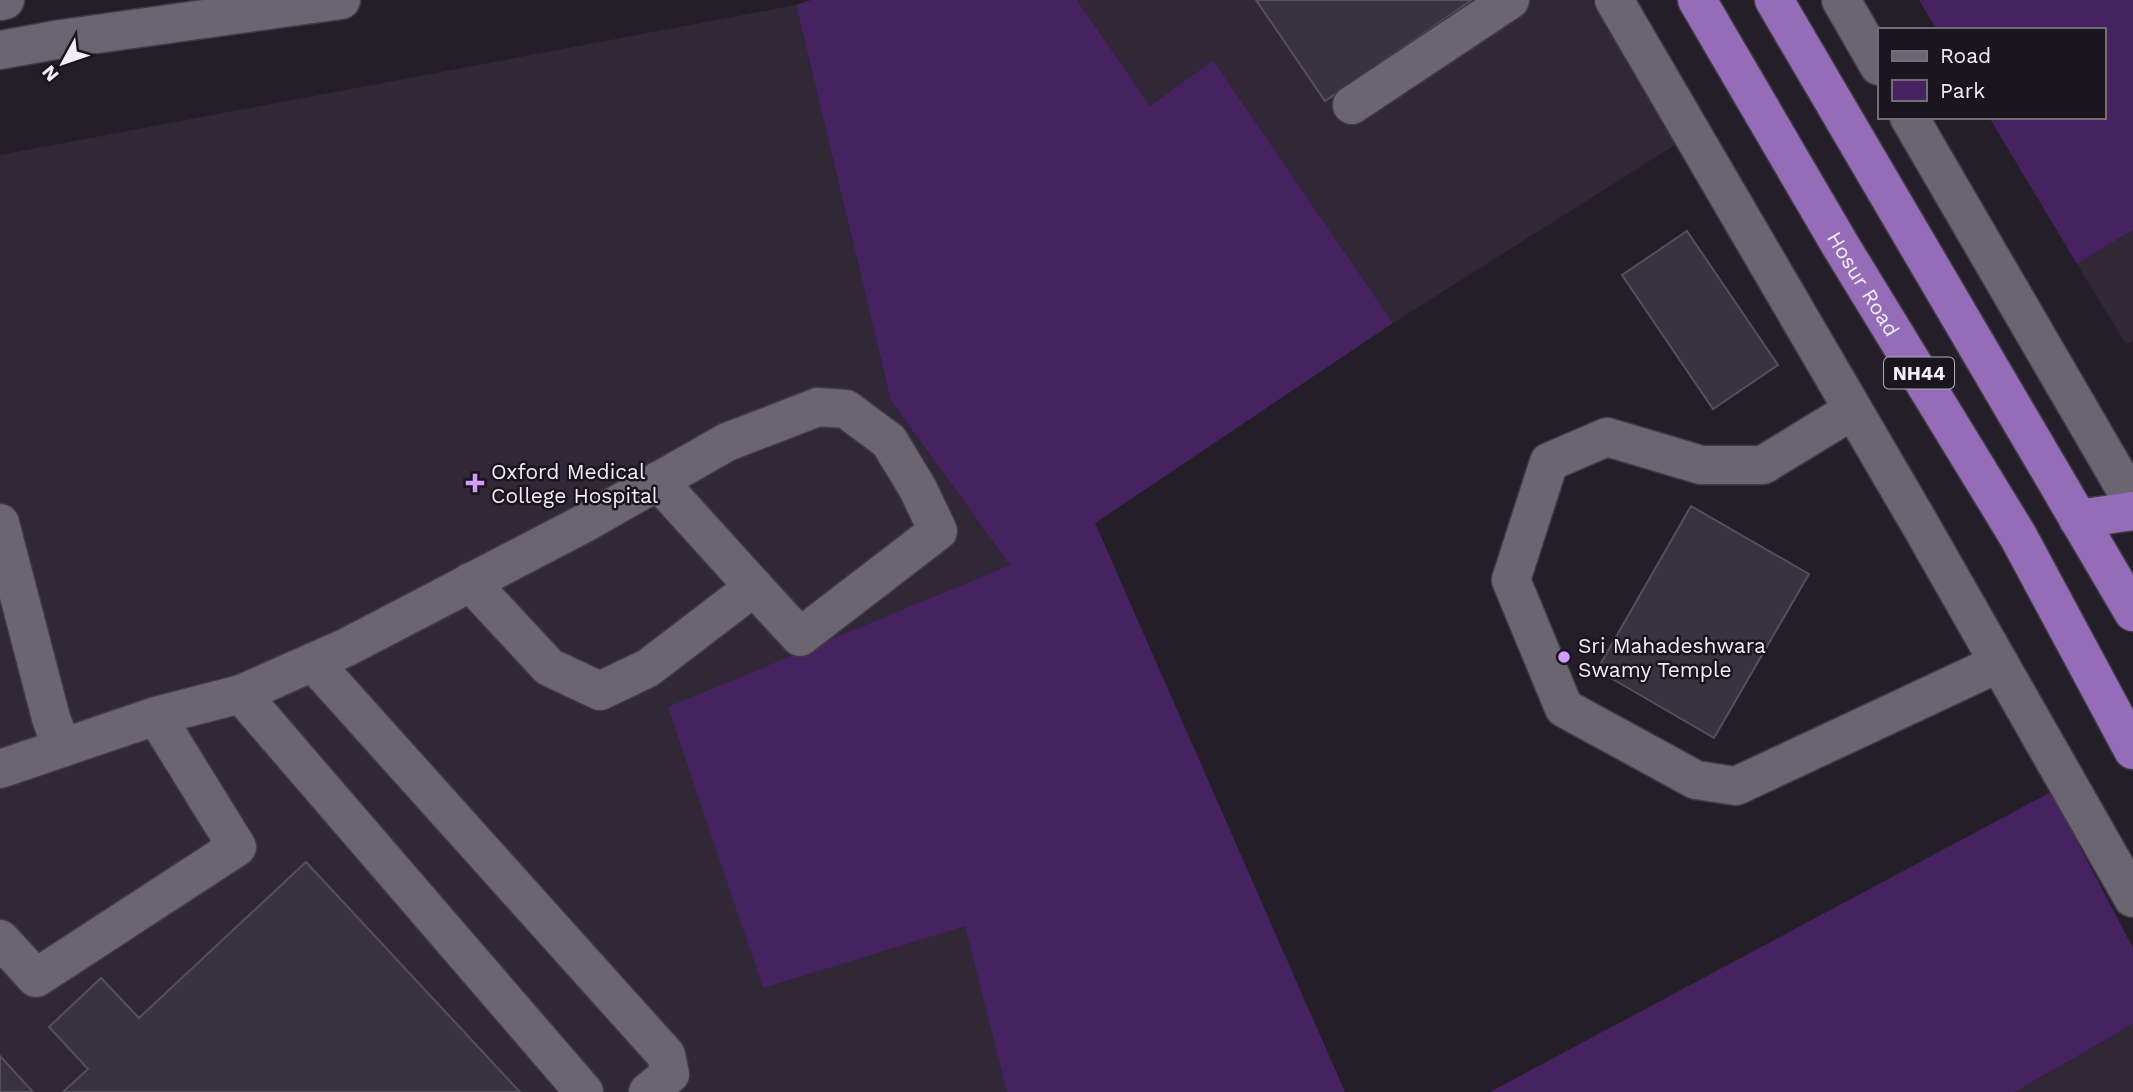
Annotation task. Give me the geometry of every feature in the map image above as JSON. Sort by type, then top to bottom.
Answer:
[{"type":"highway","name":"Hosur Road","points":[[1697,0],[1842,248],[2018,536],[2133,750]]},
{"type":"highway","name":"NH44","points":[[1774,0],[2133,612]]},
{"type":"highway","points":[[2078,519],[2133,511]]},
{"type":"street","points":[[0,1],[5,0]]},
{"type":"street","points":[[0,50],[341,0]]},
{"type":"street","points":[[1352,105],[1510,0]]},
{"type":"street","points":[[1614,0],[2133,898]]},
{"type":"street","points":[[1841,0],[1878,64]]},
{"type":"street","points":[[1910,119],[2133,502]]},
{"type":"street","points":[[0,769],[156,716],[241,694],[347,647],[583,524],[658,481],[727,442],[818,407],[846,409],[889,441],[918,489],[938,531],[800,637],[658,481]]},
{"type":"street","points":[[1853,410],[1763,465],[1701,465],[1607,437],[1549,463],[1511,580],[1564,708],[1696,780],[1736,786],[1999,663]]},
{"type":"street","points":[[0,523],[51,718],[62,748]]},
{"type":"street","points":[[470,582],[549,667],[600,691],[648,668],[754,587]]},
{"type":"street","points":[[313,662],[666,1055],[670,1074],[648,1092]]},
{"type":"street","points":[[241,694],[584,1092]]},
{"type":"street","points":[[0,939],[36,978],[237,847],[156,716]]},
{"type":"shaded area","points":[[1077,0],[1591,0],[1681,141],[1393,323],[1213,60],[1150,106]]},
{"type":"shaded area","name":"Oxford Medical College Hospital","points":[[796,5],[891,401],[1010,565],[668,708],[966,926],[1007,1092],[0,1092],[0,155]]},
{"type":"shaded area","points":[[2133,230],[2133,340],[2126,344],[2077,264]]},
{"type":"shaded area","points":[[2133,1024],[2133,1092],[2015,1092]]},
{"type":"green space","points":[[811,0],[1077,0],[1150,106],[1213,60],[1393,323],[1095,523],[1345,1092],[1007,1092],[965,926],[763,988],[668,707],[1010,565],[891,401],[796,5]]},
{"type":"green space","points":[[1919,0],[2133,0],[2133,230],[2077,264],[1990,119],[2105,119],[2105,28],[1936,28]]},
{"type":"green space","points":[[2051,792],[2133,948],[2133,1024],[2015,1092],[1490,1092]]},
{"type":"building","points":[[1256,0],[1472,0],[1325,101]]},
{"type":"building","points":[[1687,231],[1778,365],[1713,409],[1622,275]]},
{"type":"building","points":[[1691,506],[1809,574],[1714,738],[1597,670]]},
{"type":"building","points":[[306,862],[520,1092],[63,1092],[88,1069],[49,1027],[101,978],[139,1018]]},
{"type":"building","points":[[0,1056],[33,1092],[0,1092]]},
{"type":"place","name":"Oxford Medical College Hospital","points":[[475,483]]},
{"type":"place","name":"Sri Mahadeshwara Swamy Temple","points":[[1564,657]]}]
